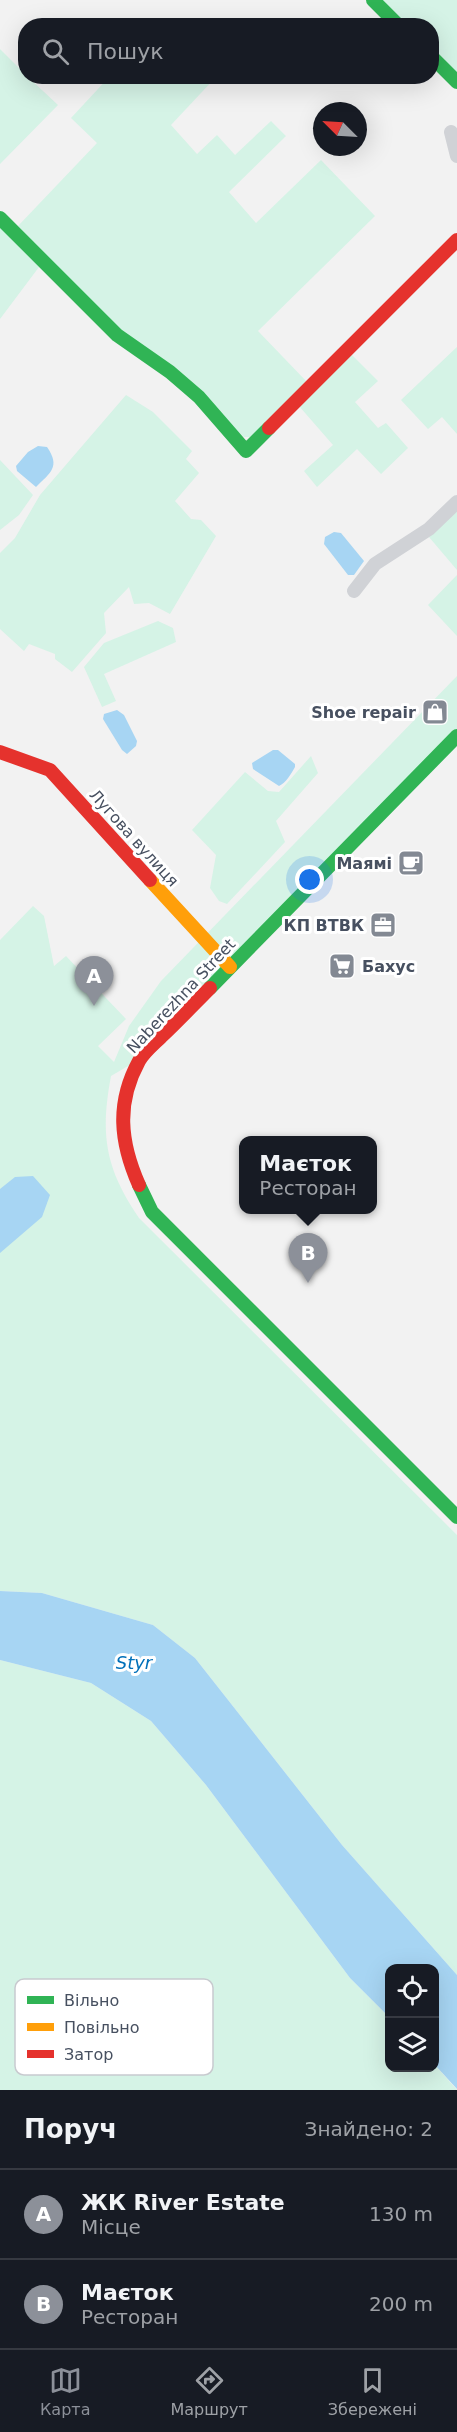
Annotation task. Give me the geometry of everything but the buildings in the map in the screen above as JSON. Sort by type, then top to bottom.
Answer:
[{"type":"street","points":[[373,0],[391,18]]},
{"type":"street","points":[[439,64],[457,82]]},
{"type":"street","points":[[451,132],[457,156]]},
{"type":"street","points":[[0,218],[117,335],[170,372],[200,397],[246,451],[457,240]]},
{"type":"street","points":[[354,591],[375,564],[429,529],[457,502]]},
{"type":"street","name":"Naberezhna Street","points":[[457,736],[140,1059],[127,1091],[122,1124],[132,1171],[152,1212],[457,1517]]},
{"type":"street","name":"Лугова вулиця","points":[[0,752],[50,770],[230,968]]},
{"type":"green space","points":[[373,0],[457,0],[457,82],[439,64],[439,18],[392,18]]},
{"type":"green space","points":[[0,49],[18,67],[18,84],[36,84],[58,105],[0,164]]},
{"type":"green space","points":[[103,84],[209,84],[171,125],[197,154],[217,135],[235,155],[271,121],[286,136],[229,192],[256,223],[321,160],[375,216],[258,331],[308,383],[250,437],[244,437],[120,331],[18,226],[97,143],[71,118]]},
{"type":"green space","points":[[0,222],[39,267],[0,319]]},
{"type":"green space","points":[[457,347],[457,434],[442,417],[428,429],[401,400]]},
{"type":"green space","points":[[351,354],[378,381],[355,402],[378,428],[386,423],[408,448],[381,474],[357,449],[317,487],[304,471],[333,445],[299,406]]},
{"type":"green space","points":[[126,395],[153,412],[192,451],[186,459],[199,473],[175,501],[191,519],[201,520],[216,536],[170,614],[149,603],[134,604],[129,587],[104,613],[106,633],[72,672],[55,659],[55,654],[29,644],[24,651],[0,629],[0,553],[15,538],[40,495]]},
{"type":"green space","points":[[0,460],[33,495],[19,515],[0,530]]},
{"type":"green space","points":[[457,511],[457,570],[429,537]]},
{"type":"green space","points":[[457,575],[457,636],[428,605]]},
{"type":"green space","points":[[158,621],[173,628],[176,642],[104,674],[116,701],[102,707],[84,667],[104,643]]},
{"type":"green space","points":[[457,676],[457,736],[140,1059],[111,1076],[106,1134],[112,1167],[139,1218],[457,1535],[457,1975],[342,1845],[195,1658],[153,1625],[42,1593],[0,1591],[0,940],[33,906],[44,916],[54,966],[66,956],[126,1019],[98,1046],[114,1062],[129,1026],[161,981]]},
{"type":"green space","points":[[311,756],[318,773],[276,821],[285,842],[227,904],[219,901],[210,888],[216,855],[192,830],[245,772],[268,791],[279,792]]},
{"type":"green space","points":[[0,1660],[91,1683],[151,1721],[206,1785],[350,1978],[385,2013],[385,2072],[439,2072],[439,2070],[457,2090],[0,2090]]},
{"type":"water","points":[[38,446],[47,447],[53,465],[36,487],[17,471],[16,466],[28,452]]},
{"type":"water","points":[[334,532],[341,533],[364,561],[354,575],[348,575],[324,544],[325,537]]},
{"type":"water","points":[[117,710],[124,715],[137,741],[136,746],[127,754],[122,750],[103,719],[104,714]]},
{"type":"water","points":[[273,750],[278,750],[295,764],[288,778],[279,786],[253,769],[252,763]]},
{"type":"water","points":[[33,1176],[50,1195],[42,1217],[0,1253],[0,1189],[15,1177]]},
{"type":"water","name":"Styr","points":[[0,1591],[42,1593],[153,1625],[195,1658],[342,1845],[457,1975],[457,2089],[439,2069],[439,1964],[385,1964],[385,2013],[350,1978],[206,1785],[151,1721],[91,1683],[0,1660]]},
{"type":"traffic: fast","points":[[373,0],[391,18]]},
{"type":"traffic: fast","points":[[439,64],[457,82]]},
{"type":"traffic: fast","points":[[0,218],[117,335],[170,372],[199,397],[246,451],[269,428]]},
{"type":"traffic: fast","points":[[210,988],[457,736]]},
{"type":"traffic: fast","points":[[139,1185],[152,1212],[457,1517]]},
{"type":"traffic: slow","points":[[150,880],[230,967]]},
{"type":"traffic: jam","points":[[269,428],[457,240]]},
{"type":"traffic: jam","points":[[0,752],[50,770],[150,880]]},
{"type":"traffic: jam","points":[[139,1185],[128,1153],[123,1123],[124,1107],[132,1077],[146,1051],[210,988]]},
{"type":"place","name":"Shoe repair","points":[[435,712]]},
{"type":"place","name":"Маямі","points":[[411,863]]},
{"type":"place","name":"КП ВТВК","points":[[383,925]]},
{"type":"place","name":"Бахус","points":[[342,966]]},
{"type":"place","name":"ЖК River Estate","points":[[94,1006]]},
{"type":"place","name":"Маєток","points":[[308,1283]]}]
